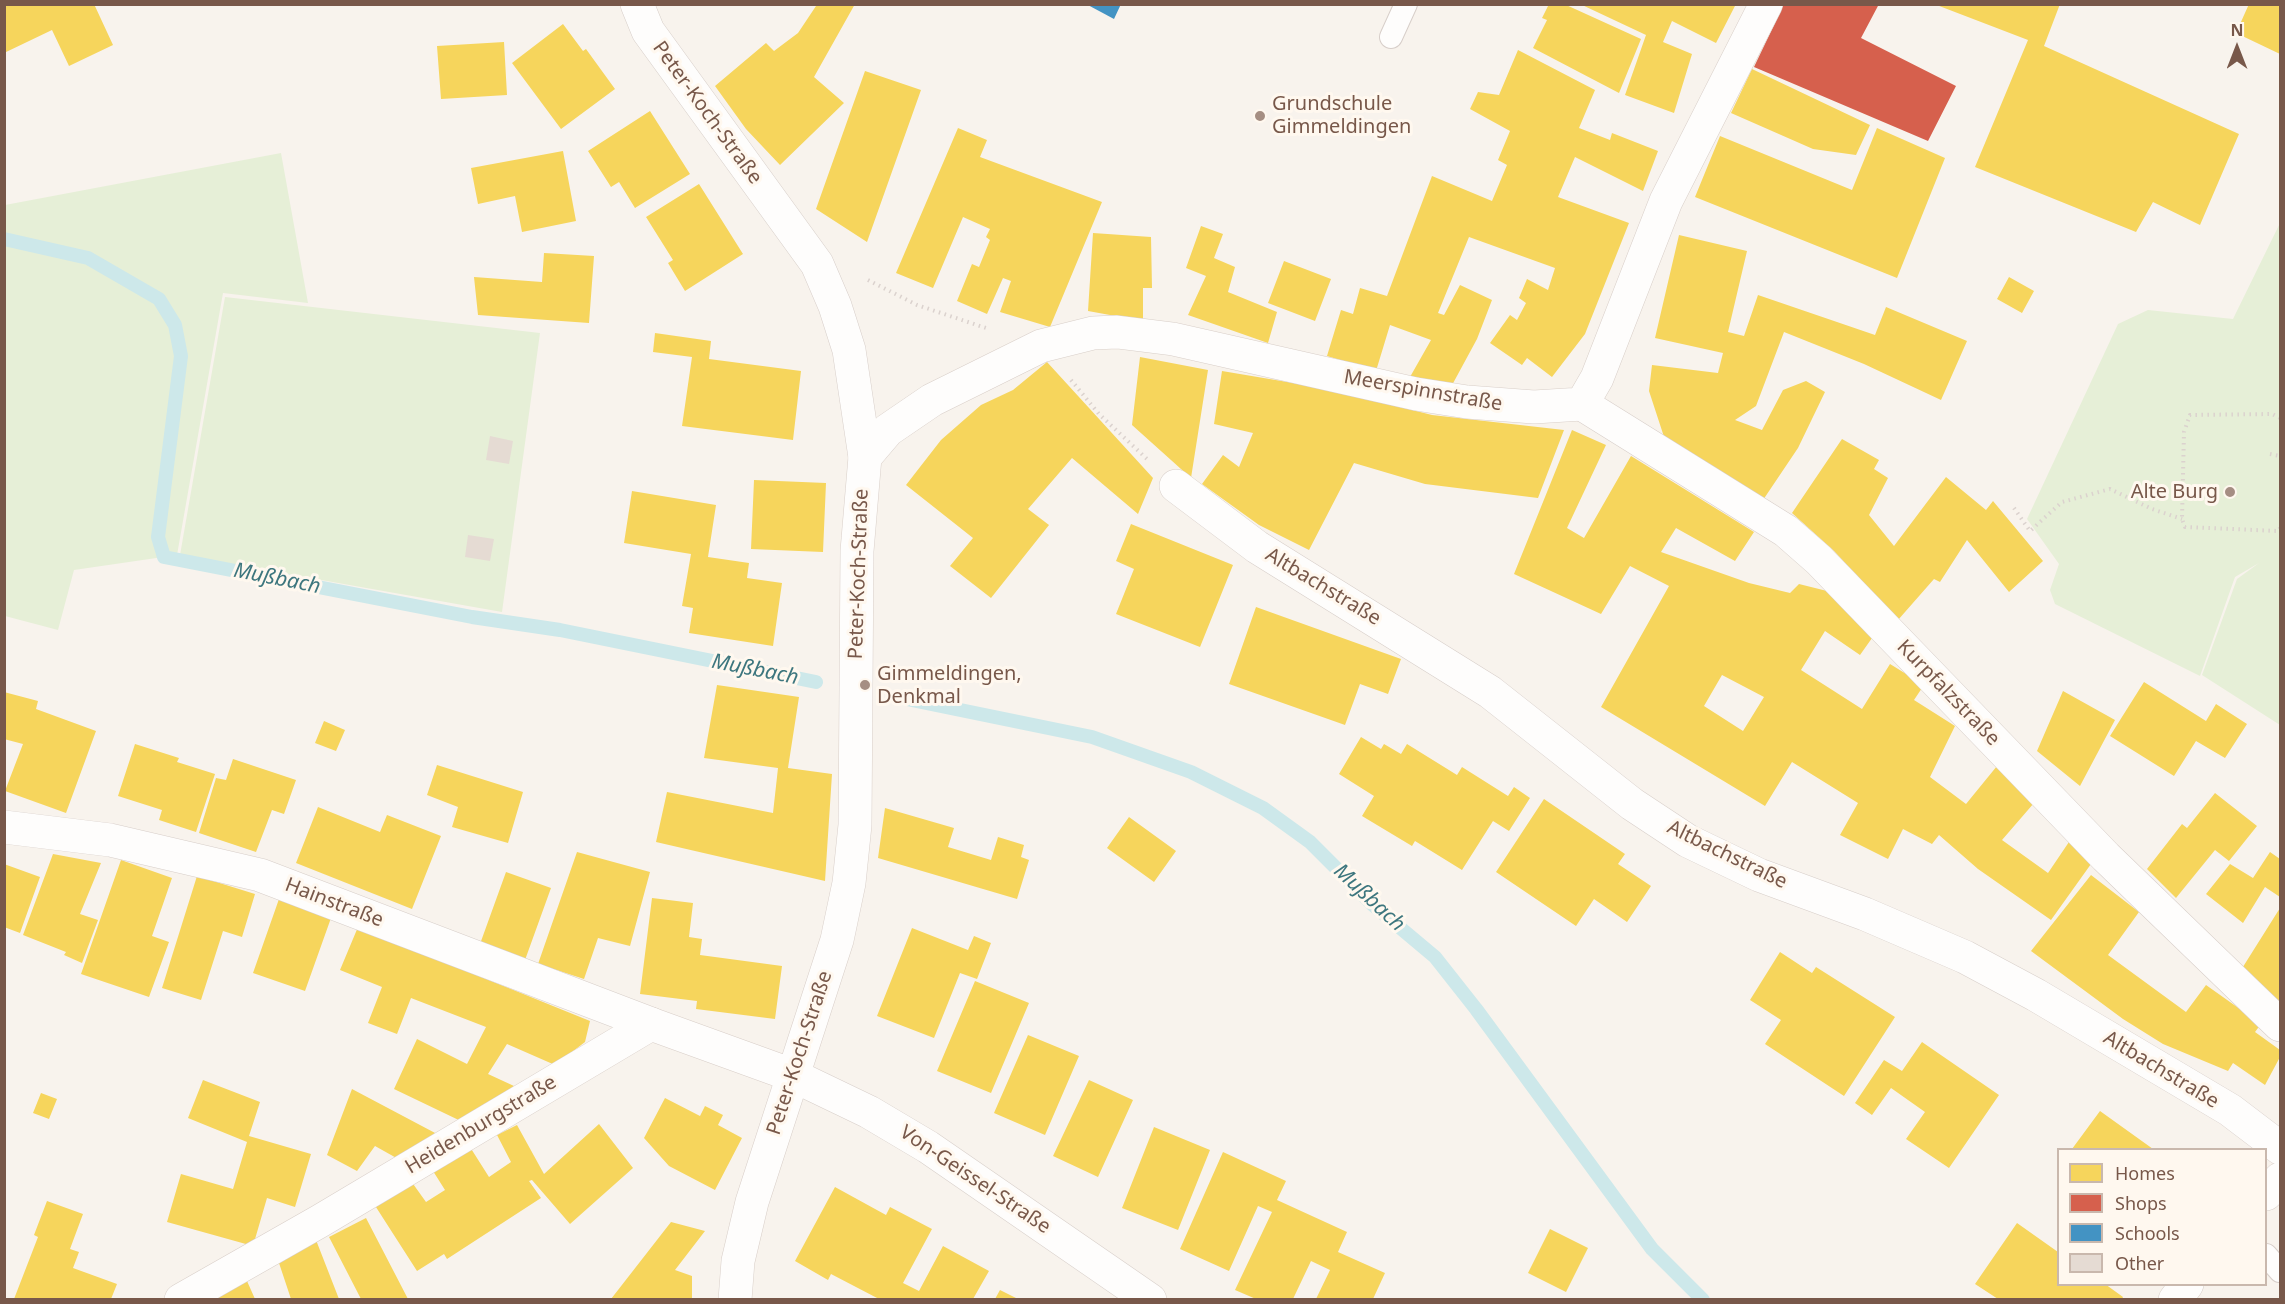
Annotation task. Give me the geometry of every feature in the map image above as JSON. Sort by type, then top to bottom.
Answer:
[{"type":"street","points":[[1582,404],[1597,378],[1666,201],[1766,4]]},
{"type":"street","name":"Peter-Koch-Straße","points":[[631,6],[816,264],[835,306],[849,350],[865,457],[857,551],[855,825],[849,883],[837,940],[752,1202],[738,1261],[735,1299]]},
{"type":"street","name":"Meerspinnstraße","points":[[865,457],[888,430],[910,413],[1041,346],[1093,333],[1144,334],[1457,400],[1534,407],[1582,404]]},
{"type":"street","name":"Kurpfalzstraße","points":[[1582,404],[1786,531],[1819,560],[2106,857],[2280,1024]]},
{"type":"street","name":"Altbachstraße","points":[[1176,486],[1257,547],[1490,692],[1632,804],[1688,841],[1760,875],[1865,914],[1965,957],[2036,995],[2230,1110],[2280,1148]]},
{"type":"street","name":"Hainstraße","points":[[4,827],[110,840],[260,875],[651,1024]]},
{"type":"street","points":[[651,1024],[792,1075]]},
{"type":"street","name":"Heidenburgstraße","points":[[181,1299],[330,1215],[651,1024]]},
{"type":"street","name":"Von-Geissel-Straße","points":[[792,1075],[869,1112],[928,1147],[1150,1299]]},
{"type":"street","points":[[2267,1192],[2280,1179]]},
{"type":"street","points":[[2175,1299],[2185,1286]]},
{"type":"lane","points":[[1391,37],[1406,4]]},
{"type":"lane","points":[[2267,1257],[2280,1271]]},
{"type":"path","points":[[816,264],[840,266],[917,305],[1041,346],[1099,414],[1176,486]]},
{"type":"path","points":[[2280,418],[2272,414],[2190,416],[2184,432],[2182,519],[2185,527],[2278,531],[2280,528]]},
{"type":"path","points":[[2270,454],[2280,456]]},
{"type":"path","points":[[2014,508],[2030,531],[2062,502],[2110,489],[2152,509],[2182,519]]},
{"type":"green space","points":[[281,153],[308,303],[223,293],[177,555],[74,570],[58,630],[5,616],[5,205]]},
{"type":"green space","points":[[2280,223],[2280,725],[2202,675],[2237,579],[2259,563],[2235,577],[2200,676],[2055,604],[2050,590],[2059,564],[2027,519],[2118,324],[2148,310],[2233,319]]},
{"type":"green space","points":[[225,297],[540,333],[502,612],[180,555]]},
{"type":"building: Homes","points":[[4,4],[94,4],[113,45],[69,66],[52,30],[4,53]]},
{"type":"building: Homes","points":[[813,4],[855,4],[814,77],[844,103],[780,165],[746,129],[715,86],[766,43],[774,51],[798,33],[816,6]]},
{"type":"building: Homes","points":[[1549,4],[1564,4],[1641,39],[1619,93],[1533,48],[1547,20],[1542,18]]},
{"type":"building: Homes","points":[[1580,4],[1736,4],[1716,43],[1672,21],[1663,42],[1692,54],[1674,113],[1625,95],[1646,35]]},
{"type":"building: Homes","points":[[1934,4],[2060,4],[2044,46],[2239,134],[2200,225],[2153,202],[2136,232],[1975,167],[2028,40]]},
{"type":"building: Homes","points":[[2249,4],[2280,4],[2280,54],[2236,33]]},
{"type":"building: Homes","points":[[563,24],[583,51],[586,49],[615,89],[561,129],[512,63]]},
{"type":"building: Homes","points":[[504,42],[507,95],[441,99],[437,46]]},
{"type":"building: Homes","points":[[1518,50],[1595,90],[1579,128],[1610,140],[1612,133],[1658,151],[1643,191],[1575,157],[1558,197],[1629,223],[1585,334],[1552,377],[1527,358],[1522,365],[1490,343],[1510,315],[1517,320],[1526,303],[1519,298],[1527,279],[1548,290],[1555,268],[1469,237],[1438,313],[1444,315],[1460,285],[1492,300],[1477,339],[1451,387],[1410,377],[1431,340],[1390,325],[1376,371],[1327,356],[1341,310],[1353,314],[1360,288],[1387,296],[1432,176],[1492,201],[1507,165],[1498,160],[1510,131],[1470,109],[1478,92],[1499,95]]},
{"type":"building: Homes","points":[[1752,69],[1870,125],[1856,155],[1813,149],[1731,113]]},
{"type":"building: Homes","points":[[865,71],[921,90],[867,242],[816,209]]},
{"type":"building: Homes","points":[[650,111],[690,174],[635,208],[619,182],[611,187],[588,151]]},
{"type":"building: Homes","points":[[958,128],[987,140],[980,157],[1102,202],[1050,327],[1000,312],[1011,281],[1003,278],[987,314],[957,301],[972,264],[979,267],[990,240],[986,237],[990,229],[963,217],[933,288],[896,273]]},
{"type":"building: Homes","points":[[1877,128],[1945,158],[1897,278],[1695,197],[1720,136],[1852,190]]},
{"type":"building: Homes","points":[[563,151],[576,221],[522,232],[515,196],[478,204],[471,168]]},
{"type":"building: Homes","points":[[699,184],[743,254],[685,291],[668,263],[673,260],[646,217]]},
{"type":"building: Homes","points":[[1201,226],[1223,234],[1214,258],[1235,267],[1228,292],[1277,312],[1268,343],[1188,315],[1206,276],[1186,268]]},
{"type":"building: Homes","points":[[1093,233],[1151,237],[1152,288],[1143,288],[1143,321],[1088,311]]},
{"type":"building: Homes","points":[[1679,235],[1747,251],[1728,332],[1744,336],[1758,295],[1875,335],[1886,307],[1967,341],[1941,400],[1864,364],[1784,332],[1756,406],[1735,420],[1762,430],[1783,390],[1806,381],[1825,392],[1798,448],[1761,503],[1667,446],[1649,391],[1652,365],[1718,373],[1723,353],[1655,338]]},
{"type":"building: Homes","points":[[544,253],[594,256],[589,323],[478,315],[474,277],[542,282]]},
{"type":"building: Homes","points":[[1284,261],[1331,279],[1315,321],[1268,303]]},
{"type":"building: Homes","points":[[2009,277],[2034,291],[2022,313],[1997,299]]},
{"type":"building: Homes","points":[[655,333],[711,341],[709,359],[801,371],[793,440],[682,426],[692,357],[653,352]]},
{"type":"building: Homes","points":[[1140,357],[1208,370],[1191,478],[1132,425]]},
{"type":"building: Homes","points":[[1047,362],[1153,478],[1138,514],[1072,458],[1028,509],[1049,525],[991,598],[950,566],[973,538],[906,485],[941,440],[981,405],[1013,390]]},
{"type":"building: Homes","points":[[1222,371],[1329,389],[1432,415],[1564,430],[1538,498],[1425,484],[1354,463],[1309,550],[1259,525],[1202,484],[1223,455],[1239,467],[1253,433],[1214,424]]},
{"type":"building: Homes","points":[[1572,430],[1606,445],[1567,528],[1584,538],[1631,456],[1754,532],[1735,561],[1676,528],[1661,552],[1749,583],[1790,593],[1799,584],[1835,593],[1877,631],[1860,655],[1825,631],[1801,670],[1862,709],[1890,664],[1924,685],[1914,700],[1955,726],[1930,777],[1966,804],[1997,766],[2034,803],[2002,840],[2048,873],[2071,839],[2096,857],[2051,920],[1978,869],[1939,835],[1932,844],[1903,829],[1888,859],[1840,835],[1858,803],[1792,762],[1765,806],[1601,707],[1669,586],[1630,566],[1601,614],[1514,574]],"holes":[[[1722,675],[1764,697],[1743,731],[1704,706]]]},
{"type":"building: Homes","points":[[1842,439],[1879,460],[1874,469],[1888,478],[1869,515],[1894,546],[1946,477],[1986,510],[1993,501],[2043,561],[2009,592],[1967,540],[1940,582],[1934,579],[1898,620],[1834,551],[1792,513]]},
{"type":"building: Homes","points":[[754,480],[826,483],[823,552],[751,549]]},
{"type":"building: Homes","points":[[632,491],[716,505],[708,557],[749,563],[747,578],[782,583],[773,646],[689,633],[693,608],[682,606],[691,554],[624,543]]},
{"type":"building: Homes","points":[[1131,524],[1233,565],[1200,647],[1116,614],[1134,569],[1116,561]]},
{"type":"building: Homes","points":[[1256,607],[1401,659],[1388,694],[1360,684],[1345,725],[1229,684]]},
{"type":"building: Homes","points":[[2144,682],[2206,721],[2216,704],[2247,724],[2225,758],[2196,741],[2174,776],[2110,736]]},
{"type":"building: Homes","points":[[717,685],[799,697],[788,768],[832,774],[825,881],[656,842],[667,792],[773,813],[778,768],[704,758]]},
{"type":"building: Homes","points":[[2063,691],[2115,720],[2080,786],[2037,751]]},
{"type":"building: Homes","points":[[4,692],[38,701],[36,709],[96,731],[66,813],[5,791],[23,744],[4,739]]},
{"type":"building: Homes","points":[[324,721],[345,730],[336,751],[315,743]]},
{"type":"building: Homes","points":[[1361,737],[1381,749],[1384,744],[1401,754],[1407,744],[1457,775],[1462,767],[1508,796],[1514,787],[1530,798],[1509,831],[1493,821],[1462,870],[1415,841],[1412,846],[1362,816],[1374,796],[1339,774]]},
{"type":"building: Homes","points":[[135,744],[179,758],[177,762],[215,774],[196,832],[159,820],[162,810],[118,796]]},
{"type":"building: Homes","points":[[233,759],[296,780],[284,814],[272,810],[256,852],[199,833],[216,778],[226,780]]},
{"type":"building: Homes","points":[[437,765],[523,792],[508,843],[452,827],[458,807],[427,795]]},
{"type":"building: Homes","points":[[2215,793],[2257,826],[2229,861],[2215,850],[2176,898],[2147,869],[2182,824],[2187,828]]},
{"type":"building: Homes","points":[[1544,799],[1625,854],[1618,864],[1651,886],[1627,922],[1594,899],[1576,926],[1496,872]]},
{"type":"building: Homes","points":[[318,807],[380,832],[387,815],[441,836],[412,909],[296,863]]},
{"type":"building: Homes","points":[[885,808],[954,828],[948,847],[991,860],[998,837],[1024,845],[1021,857],[1029,860],[1017,899],[878,858]]},
{"type":"building: Homes","points":[[1129,817],[1176,851],[1154,882],[1107,848]]},
{"type":"building: Homes","points":[[577,852],[650,872],[630,946],[598,938],[584,979],[538,964]]},
{"type":"building: Homes","points":[[2270,852],[2280,859],[2280,897],[2265,887],[2243,923],[2206,894],[2230,864],[2253,878]]},
{"type":"building: Homes","points":[[53,854],[101,863],[80,914],[98,920],[82,963],[64,955],[66,952],[23,935]]},
{"type":"building: Homes","points":[[121,860],[172,878],[152,936],[169,942],[149,997],[81,974]]},
{"type":"building: Homes","points":[[4,864],[40,877],[20,933],[4,927]]},
{"type":"building: Homes","points":[[506,872],[551,888],[525,960],[480,944]]},
{"type":"building: Homes","points":[[2091,875],[2139,912],[2108,955],[2186,1012],[2206,985],[2261,1024],[2255,1032],[2280,1050],[2280,1057],[2265,1085],[2233,1063],[2228,1071],[2163,1044],[2123,1019],[2031,951]]},
{"type":"building: Homes","points":[[197,876],[255,894],[242,937],[223,931],[201,1000],[162,988]]},
{"type":"building: Homes","points":[[652,898],[693,903],[689,937],[702,939],[700,955],[782,966],[775,1019],[696,1009],[697,1001],[640,994]]},
{"type":"building: Homes","points":[[279,899],[331,918],[305,991],[253,973]]},
{"type":"building: Homes","points":[[2280,908],[2280,998],[2279,1001],[2241,970]]},
{"type":"building: Homes","points":[[358,927],[590,1021],[585,1042],[555,1065],[507,1044],[488,1074],[514,1086],[467,1124],[394,1089],[417,1039],[467,1064],[486,1027],[411,998],[397,1034],[368,1023],[382,987],[340,970]]},
{"type":"building: Homes","points":[[912,928],[968,950],[974,936],[991,943],[977,979],[960,973],[934,1038],[877,1016]]},
{"type":"building: Homes","points":[[1780,952],[1812,973],[1816,967],[1895,1017],[1844,1096],[1765,1044],[1781,1020],[1750,1000]]},
{"type":"building: Homes","points":[[975,981],[1029,1003],[991,1093],[937,1071]]},
{"type":"building: Homes","points":[[1028,1035],[1079,1056],[1045,1135],[994,1113]]},
{"type":"building: Homes","points":[[1922,1042],[1999,1095],[1949,1168],[1906,1139],[1925,1112],[1891,1088],[1872,1115],[1855,1103],[1884,1060],[1902,1071]]},
{"type":"building: Homes","points":[[203,1080],[260,1102],[249,1136],[311,1154],[295,1207],[267,1198],[253,1246],[167,1222],[181,1174],[233,1189],[247,1142],[188,1118]]},
{"type":"building: Homes","points":[[1089,1080],[1133,1100],[1098,1177],[1053,1156]]},
{"type":"building: Homes","points":[[352,1089],[437,1134],[400,1160],[375,1146],[357,1171],[327,1155]]},
{"type":"building: Homes","points":[[41,1093],[57,1099],[49,1119],[33,1113]]},
{"type":"building: Homes","points":[[665,1098],[700,1116],[705,1106],[723,1115],[718,1125],[742,1138],[715,1190],[669,1166],[644,1138]]},
{"type":"building: Homes","points":[[2100,1111],[2152,1148],[2073,1148]]},
{"type":"building: Homes","points":[[599,1124],[633,1168],[570,1224],[532,1180],[529,1181],[541,1198],[447,1259],[444,1254],[417,1271],[374,1204],[411,1181],[426,1202],[445,1190],[433,1171],[470,1147],[489,1177],[511,1162],[497,1135],[517,1125],[544,1174]]},
{"type":"building: Homes","points":[[1154,1127],[1210,1150],[1178,1230],[1122,1208]]},
{"type":"building: Homes","points":[[1223,1152],[1286,1181],[1277,1200],[1347,1232],[1338,1252],[1385,1273],[1373,1299],[1316,1299],[1330,1270],[1311,1261],[1293,1299],[1256,1299],[1235,1290],[1272,1212],[1258,1206],[1229,1271],[1180,1249]]},
{"type":"building: Homes","points":[[835,1187],[886,1215],[890,1207],[932,1229],[903,1283],[919,1291],[943,1246],[989,1271],[973,1299],[879,1299],[831,1274],[828,1280],[795,1261]]},
{"type":"building: Homes","points":[[47,1201],[83,1214],[70,1249],[79,1252],[73,1268],[117,1284],[111,1299],[14,1299],[38,1237],[34,1235]]},
{"type":"building: Homes","points":[[366,1218],[408,1299],[361,1299],[329,1237]]},
{"type":"building: Homes","points":[[671,1222],[705,1231],[675,1270],[692,1276],[692,1299],[611,1299]]},
{"type":"building: Homes","points":[[2017,1223],[2057,1251],[2057,1286],[2108,1286],[2123,1297],[2122,1299],[1998,1299],[1975,1284]]},
{"type":"building: Homes","points":[[1550,1229],[1588,1248],[1566,1292],[1528,1273]]},
{"type":"building: Homes","points":[[316,1240],[339,1299],[291,1299],[278,1260]]},
{"type":"building: Homes","points":[[247,1281],[255,1299],[211,1299]]},
{"type":"building: Homes","points":[[1000,1290],[1018,1299],[995,1299]]},
{"type":"building: Shops","points":[[1784,4],[1879,4],[1861,38],[1956,86],[1928,141],[1754,67]]},
{"type":"building: Schools","points":[[1086,4],[1121,4],[1114,19]]},
{"type":"building: Other","points":[[490,436],[513,441],[509,464],[486,460]]},
{"type":"building: Other","points":[[468,535],[494,539],[490,561],[465,557]]},
{"type":"waterway","name":"Mußbach","points":[[4,239],[88,258],[159,299],[175,325],[181,356],[158,537],[164,557],[472,617],[560,630],[816,682]]},
{"type":"waterway","name":"Mußbach","points":[[897,697],[1092,737],[1191,772],[1263,808],[1310,842],[1373,905],[1435,957],[1476,1009],[1652,1249],[1703,1300]]},
{"type":"place","name":"Grundschule Gimmeldingen","points":[[1260,116]]},
{"type":"place","name":"Alte Burg","points":[[2230,492]]},
{"type":"place","name":"Gimmeldingen, Denkmal","points":[[865,685]]}]
